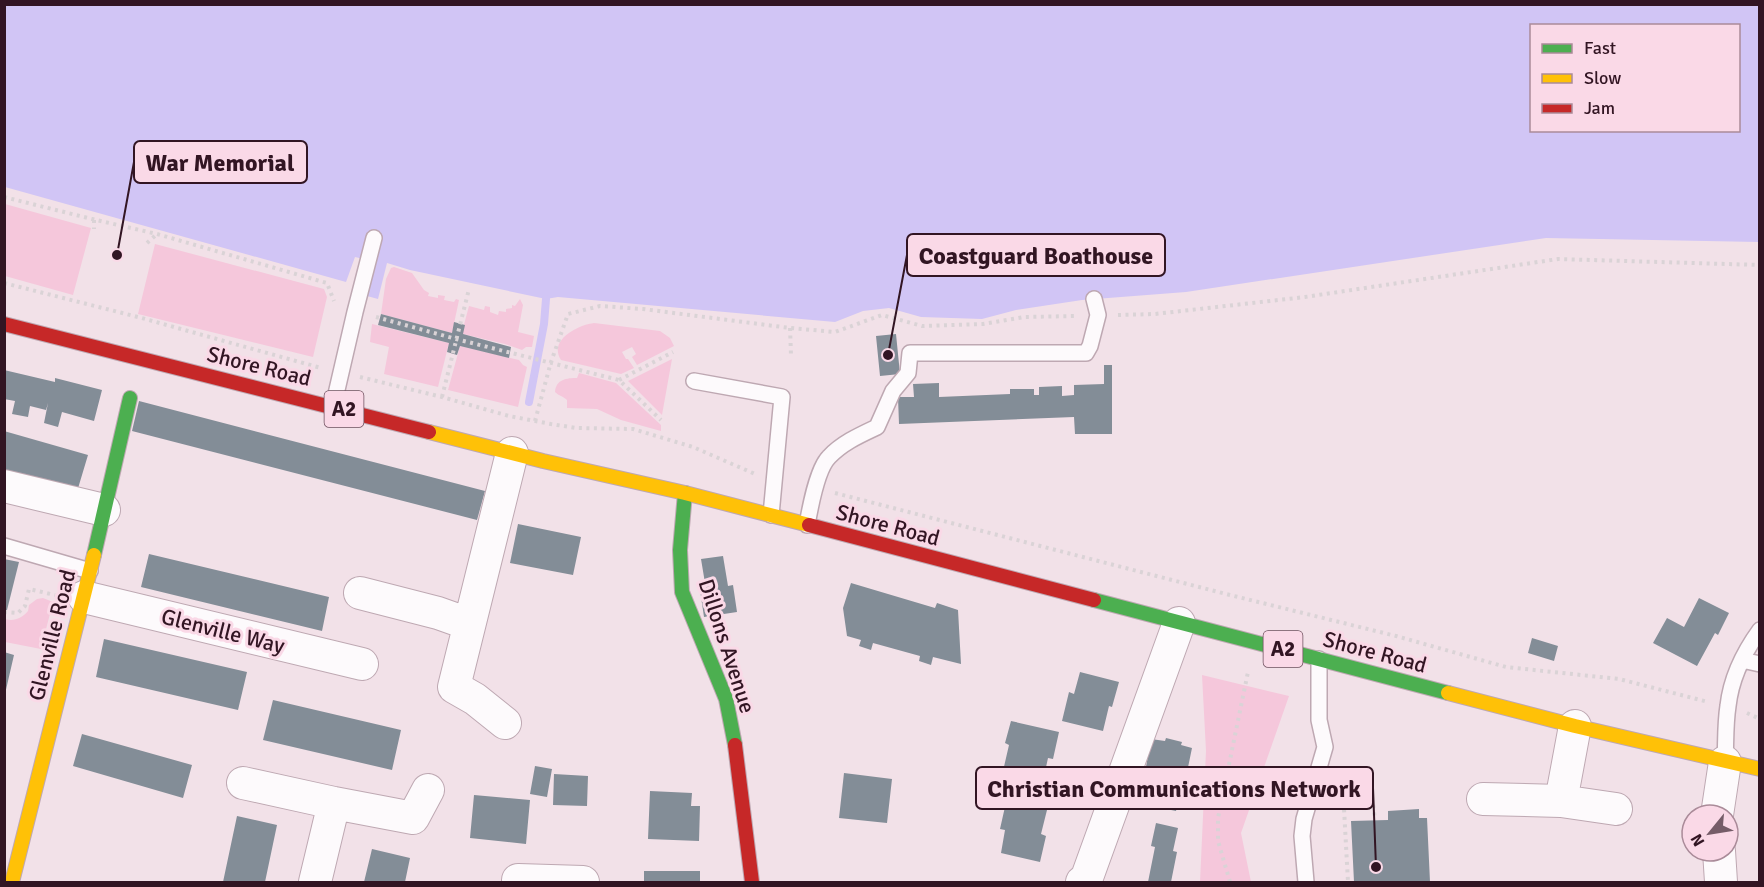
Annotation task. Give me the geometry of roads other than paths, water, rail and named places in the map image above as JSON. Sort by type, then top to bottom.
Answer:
[{"type":"main road","name":"Shore Road","points":[[4,324],[512,453],[771,515],[1575,726],[1760,769]]},
{"type":"main road","name":"Glenville Road","points":[[12,882],[130,398]]},
{"type":"main road","name":"Dillons Avenue","points":[[685,493],[680,550],[682,592],[726,699],[734,738],[752,882]]},
{"type":"street","points":[[505,723],[475,699],[454,687],[512,453]]},
{"type":"street","points":[[4,486],[104,510]]},
{"type":"street","name":"Glenville Way","points":[[85,590],[362,664]]},
{"type":"street","points":[[360,593],[438,613],[469,624]]},
{"type":"street","points":[[1082,882],[1086,880],[1179,622]]},
{"type":"street","points":[[1561,801],[1575,726]]},
{"type":"street","points":[[1720,803],[1725,762]]},
{"type":"street","points":[[243,783],[413,818],[428,790]]},
{"type":"street","points":[[1483,799],[1561,801],[1616,809]]},
{"type":"street","points":[[315,882],[334,803]]},
{"type":"street","points":[[1720,863],[1721,882]]},
{"type":"street","points":[[518,880],[565,882]]},
{"type":"lane","points":[[333,406],[375,238]]},
{"type":"lane","points":[[807,525],[815,488],[827,459],[853,438],[877,427],[893,391],[908,373],[910,353],[1086,353],[1098,315],[1094,299]]},
{"type":"lane","points":[[694,381],[782,397],[771,515]]},
{"type":"lane","points":[[4,546],[85,590]]},
{"type":"lane","points":[[1725,762],[1728,706],[1732,684],[1742,660],[1760,630]]},
{"type":"lane","points":[[1306,882],[1302,836],[1304,819],[1325,747],[1319,720],[1319,659]]},
{"type":"lane","points":[[1742,660],[1760,664]]},
{"type":"waterway","points":[[529,402],[544,324],[546,299]]},
{"type":"place","name":"War Memorial","points":[[117,255]]},
{"type":"place","name":"Coastguard Boathouse","points":[[888,355]]},
{"type":"place","name":"Christian Communications Network","points":[[1376,867]]}]
